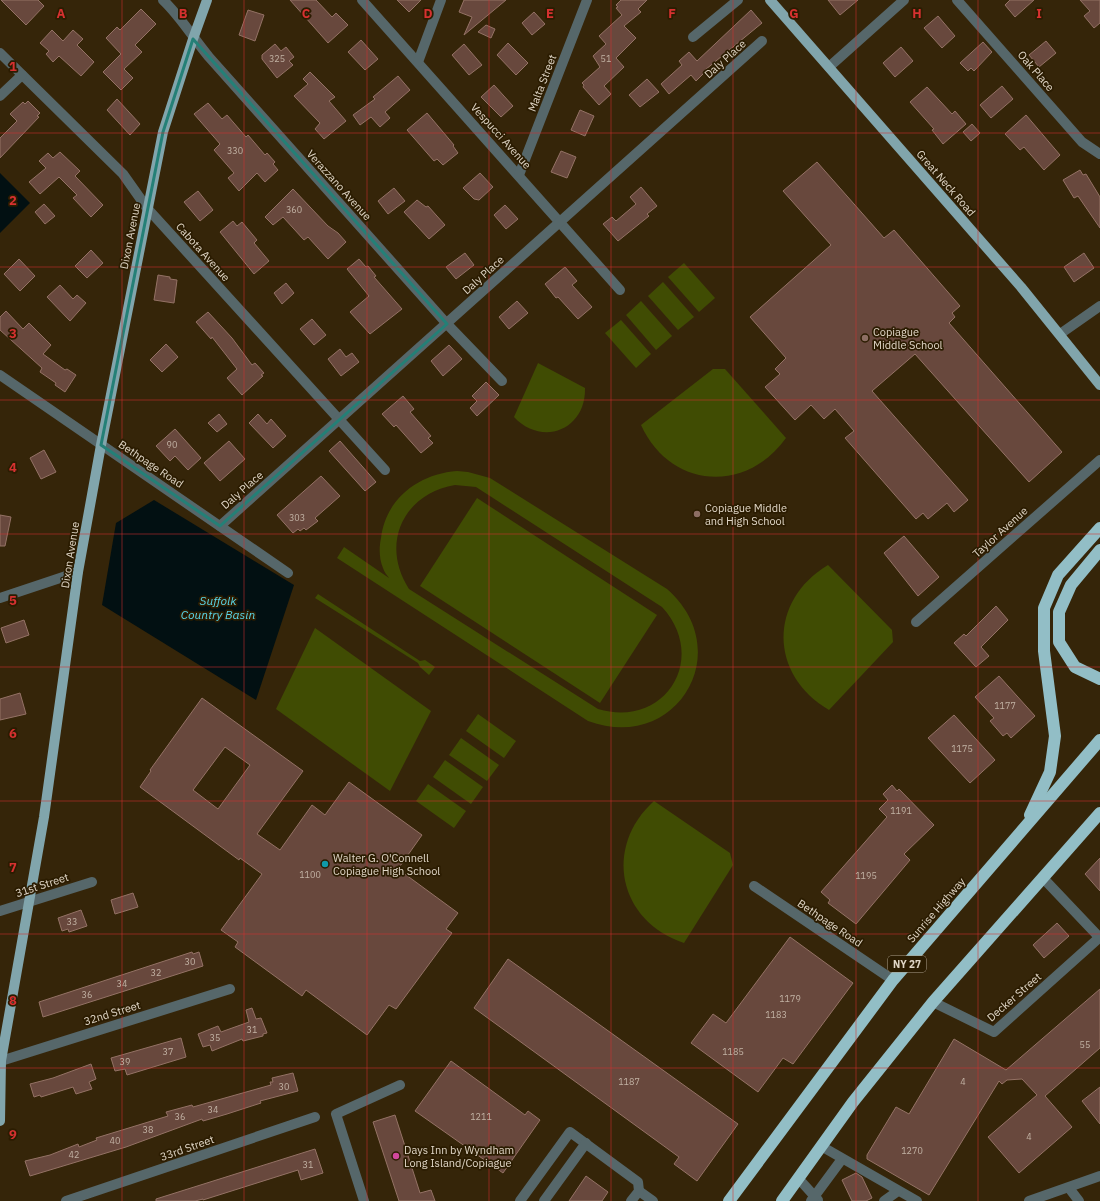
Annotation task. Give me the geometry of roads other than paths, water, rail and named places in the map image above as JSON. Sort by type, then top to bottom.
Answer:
[{"type":"highway","points":[[1024,828],[1050,772],[1055,736],[1044,651],[1044,608],[1058,575],[1100,528]]},
{"type":"highway","points":[[1100,550],[1070,584],[1059,612],[1059,642],[1075,667],[1100,678]]},
{"type":"highway","name":"Sunrise Highway","points":[[729,1201],[893,980],[1100,740]]},
{"type":"highway","points":[[782,1201],[852,1102],[933,1002],[1100,814]]},
{"type":"main road","name":"Dixon Avenue","points":[[0,1121],[1,1061],[44,817],[78,572],[101,445],[163,132],[193,38],[207,0]]},
{"type":"main road","name":"Great Neck Road","points":[[770,0],[1021,287],[1100,385]]},
{"type":"street","name":"Verazzano Avenue","points":[[163,0],[177,14],[193,38],[447,324],[502,381]]},
{"type":"street","name":"Vespucci Avenue","points":[[362,0],[620,290]]},
{"type":"street","points":[[418,62],[441,0]]},
{"type":"street","name":"Malta Street","points":[[519,175],[587,0]]},
{"type":"street","points":[[693,37],[738,0]]},
{"type":"street","points":[[829,67],[904,0]]},
{"type":"street","name":"Oak Place","points":[[957,0],[1082,142],[1100,154]]},
{"type":"street","name":"Daly Place","points":[[220,526],[762,41]]},
{"type":"street","name":"Cabota Avenue","points":[[0,53],[123,174],[147,208],[385,470]]},
{"type":"street","points":[[0,96],[22,75]]},
{"type":"street","points":[[1060,334],[1100,306]]},
{"type":"street","name":"Bethpage Road","points":[[0,375],[288,573]]},
{"type":"street","name":"Taylor Avenue","points":[[916,622],[1100,460]]},
{"type":"street","points":[[0,598],[78,572]]},
{"type":"street","points":[[1043,878],[1099,941]]},
{"type":"street","name":"31st Street","points":[[0,911],[92,882]]},
{"type":"street","name":"Bethpage Road","points":[[754,886],[893,980]]},
{"type":"street","name":"Decker Street","points":[[933,1002],[994,1032],[1099,941]]},
{"type":"street","name":"32nd Street","points":[[1,1061],[230,989]]},
{"type":"street","points":[[364,1201],[336,1114],[400,1084]]},
{"type":"street","name":"33rd Street","points":[[66,1201],[316,1117]]},
{"type":"street","points":[[520,1201],[570,1132],[638,1182],[639,1191],[631,1201]]},
{"type":"street","points":[[544,1201],[586,1143]]},
{"type":"street","points":[[821,1146],[917,1201]]},
{"type":"street","points":[[798,1178],[815,1199],[842,1159]]},
{"type":"street","points":[[1029,1201],[1100,1176]]},
{"type":"street","points":[[1068,1188],[1079,1201]]},
{"type":"street","points":[[639,1191],[653,1201]]},
{"type":"street","points":[[884,1201],[898,1191]]},
{"type":"water","points":[[0,173],[30,203],[0,233]]},
{"type":"water","name":"Suffolk Country Basin","points":[[154,500],[294,585],[256,700],[102,605],[116,523]]},
{"type":"place","name":"Copiague Middle School","points":[[865,338]]},
{"type":"place","name":"Copiague Middle and High School","points":[[697,514]]},
{"type":"place","name":"Walter G. O'Connell Copiague High School","points":[[325,864]]},
{"type":"place","name":"Days Inn by Wyndham Long Island/Copiague","points":[[396,1156]]}]
